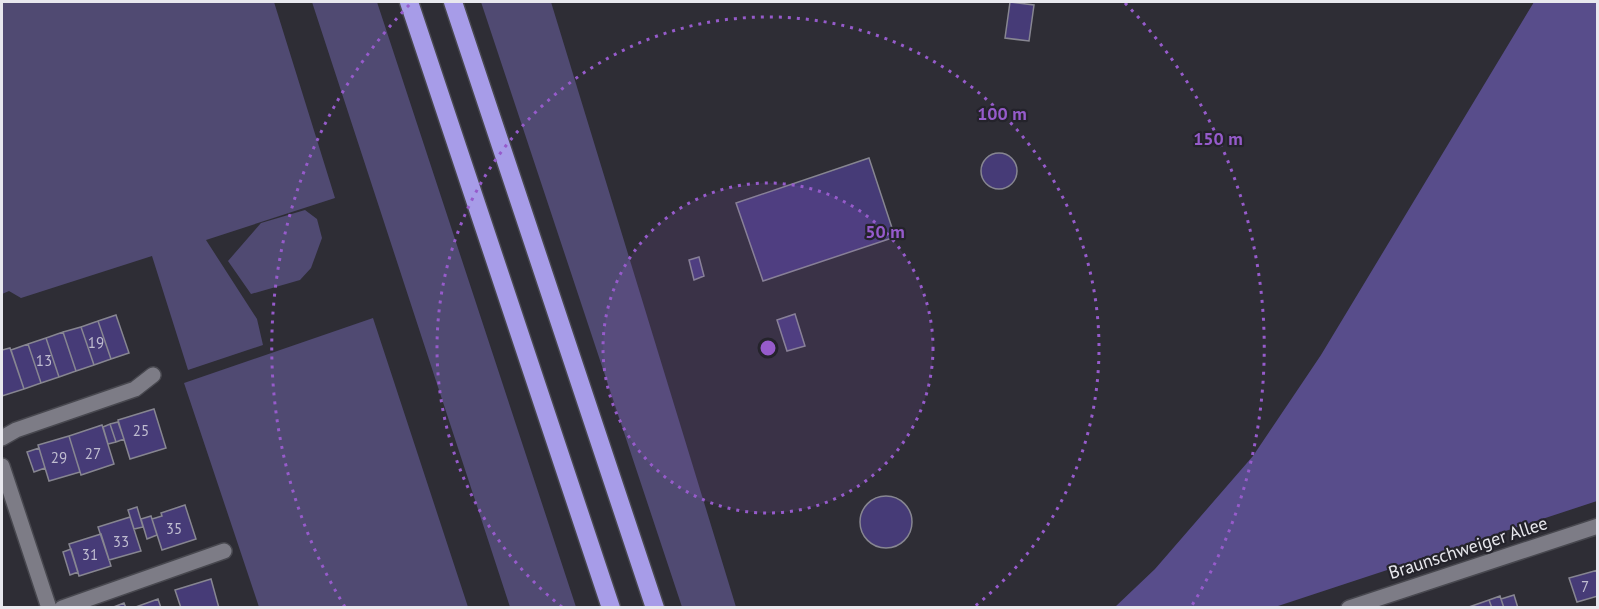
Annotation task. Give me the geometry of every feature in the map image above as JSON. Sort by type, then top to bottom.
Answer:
[{"type":"highway","points":[[409,2],[611,608]]},
{"type":"highway","points":[[453,2],[655,608]]},
{"type":"street","points":[[2,438],[16,430],[135,389],[153,375]]},
{"type":"street","points":[[2,466],[49,608]]},
{"type":"street","name":"Braunschweiger Allee","points":[[1349,608],[1598,526]]},
{"type":"street","points":[[62,608],[224,551]]},
{"type":"shaded area","points":[[2,2],[274,2],[335,198],[206,240],[257,319],[263,345],[188,370],[152,256],[21,298],[9,291],[2,294]]},
{"type":"shaded area","points":[[312,2],[377,2],[576,607],[510,607]]},
{"type":"shaded area","points":[[481,2],[551,2],[736,607],[682,607]]},
{"type":"shaded area","points":[[1534,2],[1597,2],[1597,501],[1275,607],[1115,607],[1155,569],[1253,456],[1321,355]]},
{"type":"shaded area","points":[[305,210],[317,219],[322,238],[311,268],[300,280],[251,294],[228,261],[261,223]]},
{"type":"shaded area","points":[[373,318],[468,607],[259,607],[184,383]]},
{"type":"building","points":[[1010,2],[1034,5],[1029,41],[1005,38]]},
{"type":"building","points":[[999,153],[1012,158],[1017,171],[1012,184],[999,189],[986,184],[981,171],[986,158]]},
{"type":"building","points":[[869,158],[895,237],[763,281],[736,203]]},
{"type":"building","points":[[699,257],[704,276],[694,280],[689,260]]},
{"type":"building","points":[[795,314],[805,346],[787,351],[777,320]]},
{"type":"building","points":[[116,315],[129,353],[111,359],[98,321]]},
{"type":"building","points":[[98,321],[111,359],[94,365],[81,327]]},
{"type":"building","points":[[81,327],[94,365],[76,371],[63,332]]},
{"type":"building","points":[[63,332],[76,371],[59,377],[46,338]]},
{"type":"building","points":[[46,338],[59,377],[41,383],[28,344]]},
{"type":"building","points":[[28,344],[41,383],[24,389],[11,350]]},
{"type":"building","points":[[10,348],[24,389],[2,396],[2,350]]},
{"type":"building","points":[[154,409],[166,448],[130,459],[118,420]]},
{"type":"building","points":[[118,422],[124,439],[116,442],[110,424]]},
{"type":"building","points":[[110,424],[116,442],[108,444],[103,427]]},
{"type":"building","points":[[102,425],[114,464],[81,475],[69,436]]},
{"type":"building","points":[[69,436],[80,472],[49,481],[38,445]]},
{"type":"building","points":[[39,448],[45,468],[34,472],[27,452]]},
{"type":"building","points":[[881,496],[891,496],[905,503],[912,522],[905,541],[891,548],[881,548],[871,544],[864,537],[860,527],[860,517],[864,507],[871,500]]},
{"type":"building","points":[[185,505],[196,539],[162,550],[152,519],[162,516],[161,513]]},
{"type":"building","points":[[137,507],[143,527],[134,529],[128,510]]},
{"type":"building","points":[[151,516],[157,535],[147,539],[141,519]]},
{"type":"building","points":[[130,517],[141,551],[109,560],[98,527]]},
{"type":"building","points":[[101,534],[111,566],[79,576],[69,544]]},
{"type":"building","points":[[71,549],[78,572],[70,575],[63,552]]},
{"type":"building","points":[[1598,570],[1598,596],[1577,602],[1569,578]]},
{"type":"building","points":[[211,579],[219,608],[181,608],[175,590]]},
{"type":"building","points":[[1514,595],[1518,608],[1504,608],[1501,599]]},
{"type":"building","points":[[1500,596],[1504,608],[1492,608],[1489,600]]},
{"type":"building","points":[[158,599],[161,608],[133,608]]},
{"type":"building","points":[[1489,600],[1492,608],[1466,608]]},
{"type":"building","points":[[124,603],[126,608],[111,608]]}]
